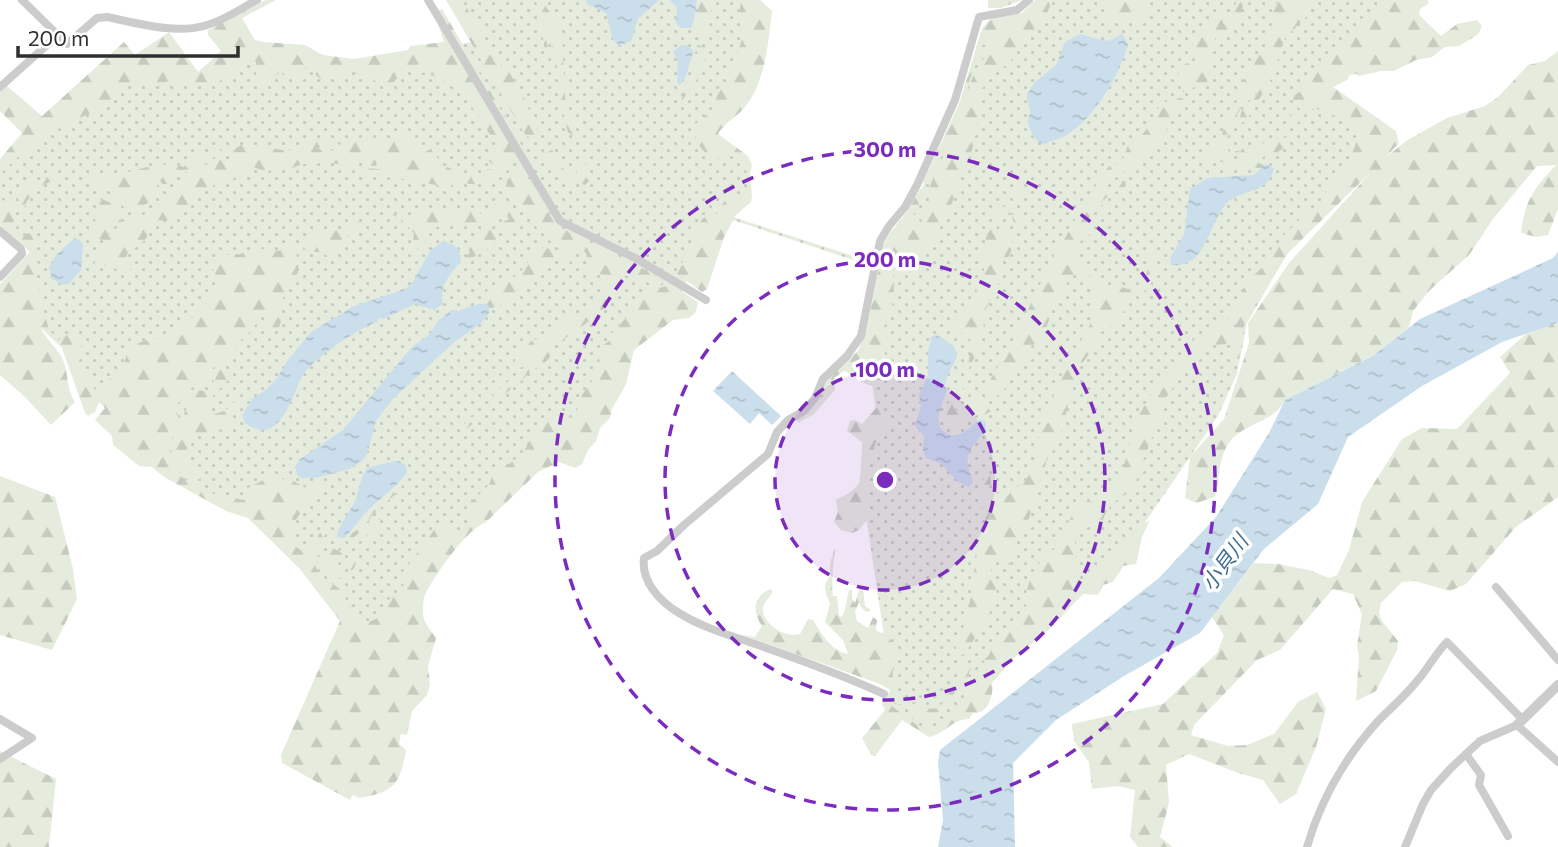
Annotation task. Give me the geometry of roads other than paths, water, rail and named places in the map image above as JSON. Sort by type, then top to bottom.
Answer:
[{"type":"street","points":[[22,0],[67,44],[97,18],[107,17],[169,27],[204,26],[224,19],[257,0]]},
{"type":"street","points":[[428,0],[560,221],[635,257],[706,300]]},
{"type":"street","points":[[884,694],[840,674],[710,629],[678,613],[662,600],[649,584],[642,571],[643,558],[657,551],[768,454],[777,432],[788,420],[804,411],[828,372],[856,346],[861,336],[880,241],[905,207],[917,185],[955,100],[979,17],[1017,10],[1029,0]]},
{"type":"street","points":[[0,87],[58,35]]},
{"type":"street","points":[[0,231],[21,248],[22,254],[0,277]]},
{"type":"street","points":[[1496,587],[1558,660]]},
{"type":"street","points":[[1307,847],[1331,784],[1380,720],[1420,679],[1437,652],[1447,642],[1558,762]]},
{"type":"street","points":[[1405,847],[1431,790],[1451,768],[1480,741],[1519,722],[1558,685]]},
{"type":"street","points":[[0,719],[32,738],[0,759]]},
{"type":"street","points":[[1466,754],[1481,775],[1479,785],[1508,836]]},
{"type":"water","points":[[586,0],[659,0],[638,19],[631,41],[619,46],[613,40],[606,13],[587,4]]},
{"type":"water","points":[[670,0],[697,0],[691,28],[681,28],[676,24],[677,8]]},
{"type":"water","points":[[1122,33],[1128,45],[1124,58],[1100,102],[1089,116],[1065,136],[1046,144],[1040,143],[1028,121],[1030,111],[1027,95],[1034,83],[1056,65],[1065,42],[1081,34],[1107,41]]},
{"type":"water","points":[[682,45],[689,46],[694,52],[685,78],[679,85],[678,62],[673,51]]},
{"type":"water","points":[[1265,164],[1274,168],[1267,182],[1227,203],[1200,252],[1184,264],[1172,265],[1170,258],[1184,235],[1190,189],[1208,178],[1254,175]]},
{"type":"water","points":[[75,238],[83,244],[81,270],[69,284],[63,285],[52,279],[49,268],[56,255]]},
{"type":"water","points":[[443,241],[459,250],[461,261],[444,286],[443,304],[434,310],[415,304],[383,319],[378,318],[377,322],[320,357],[305,372],[278,423],[269,429],[258,429],[245,423],[242,415],[253,398],[266,390],[277,378],[311,332],[354,306],[405,289],[413,282],[430,251]]},
{"type":"water","name":"小貝川","points":[[1558,252],[1558,323],[1502,342],[1422,386],[1348,437],[1318,504],[1264,549],[1200,633],[1124,676],[1056,720],[1013,763],[1015,847],[938,847],[943,820],[938,762],[940,750],[1159,578],[1216,517],[1269,433],[1285,400],[1374,355],[1420,319],[1553,258]]},
{"type":"water","points":[[478,304],[489,306],[489,313],[481,323],[452,344],[392,400],[376,421],[367,454],[362,461],[349,469],[315,478],[302,478],[297,475],[295,467],[300,459],[343,430],[412,347],[429,335],[439,320],[452,310],[458,311]]},
{"type":"water","points":[[937,335],[954,346],[957,356],[945,384],[946,392],[938,419],[941,429],[956,435],[965,432],[980,419],[986,422],[986,429],[968,455],[973,483],[969,487],[958,482],[942,464],[926,458],[923,450],[924,436],[915,426],[921,406],[919,394],[928,376],[928,352],[932,336]]},
{"type":"water","points":[[732,371],[781,416],[772,425],[759,413],[750,424],[713,391]]},
{"type":"water","points":[[395,461],[406,466],[407,473],[370,508],[344,538],[337,537],[355,501],[367,468]]}]
